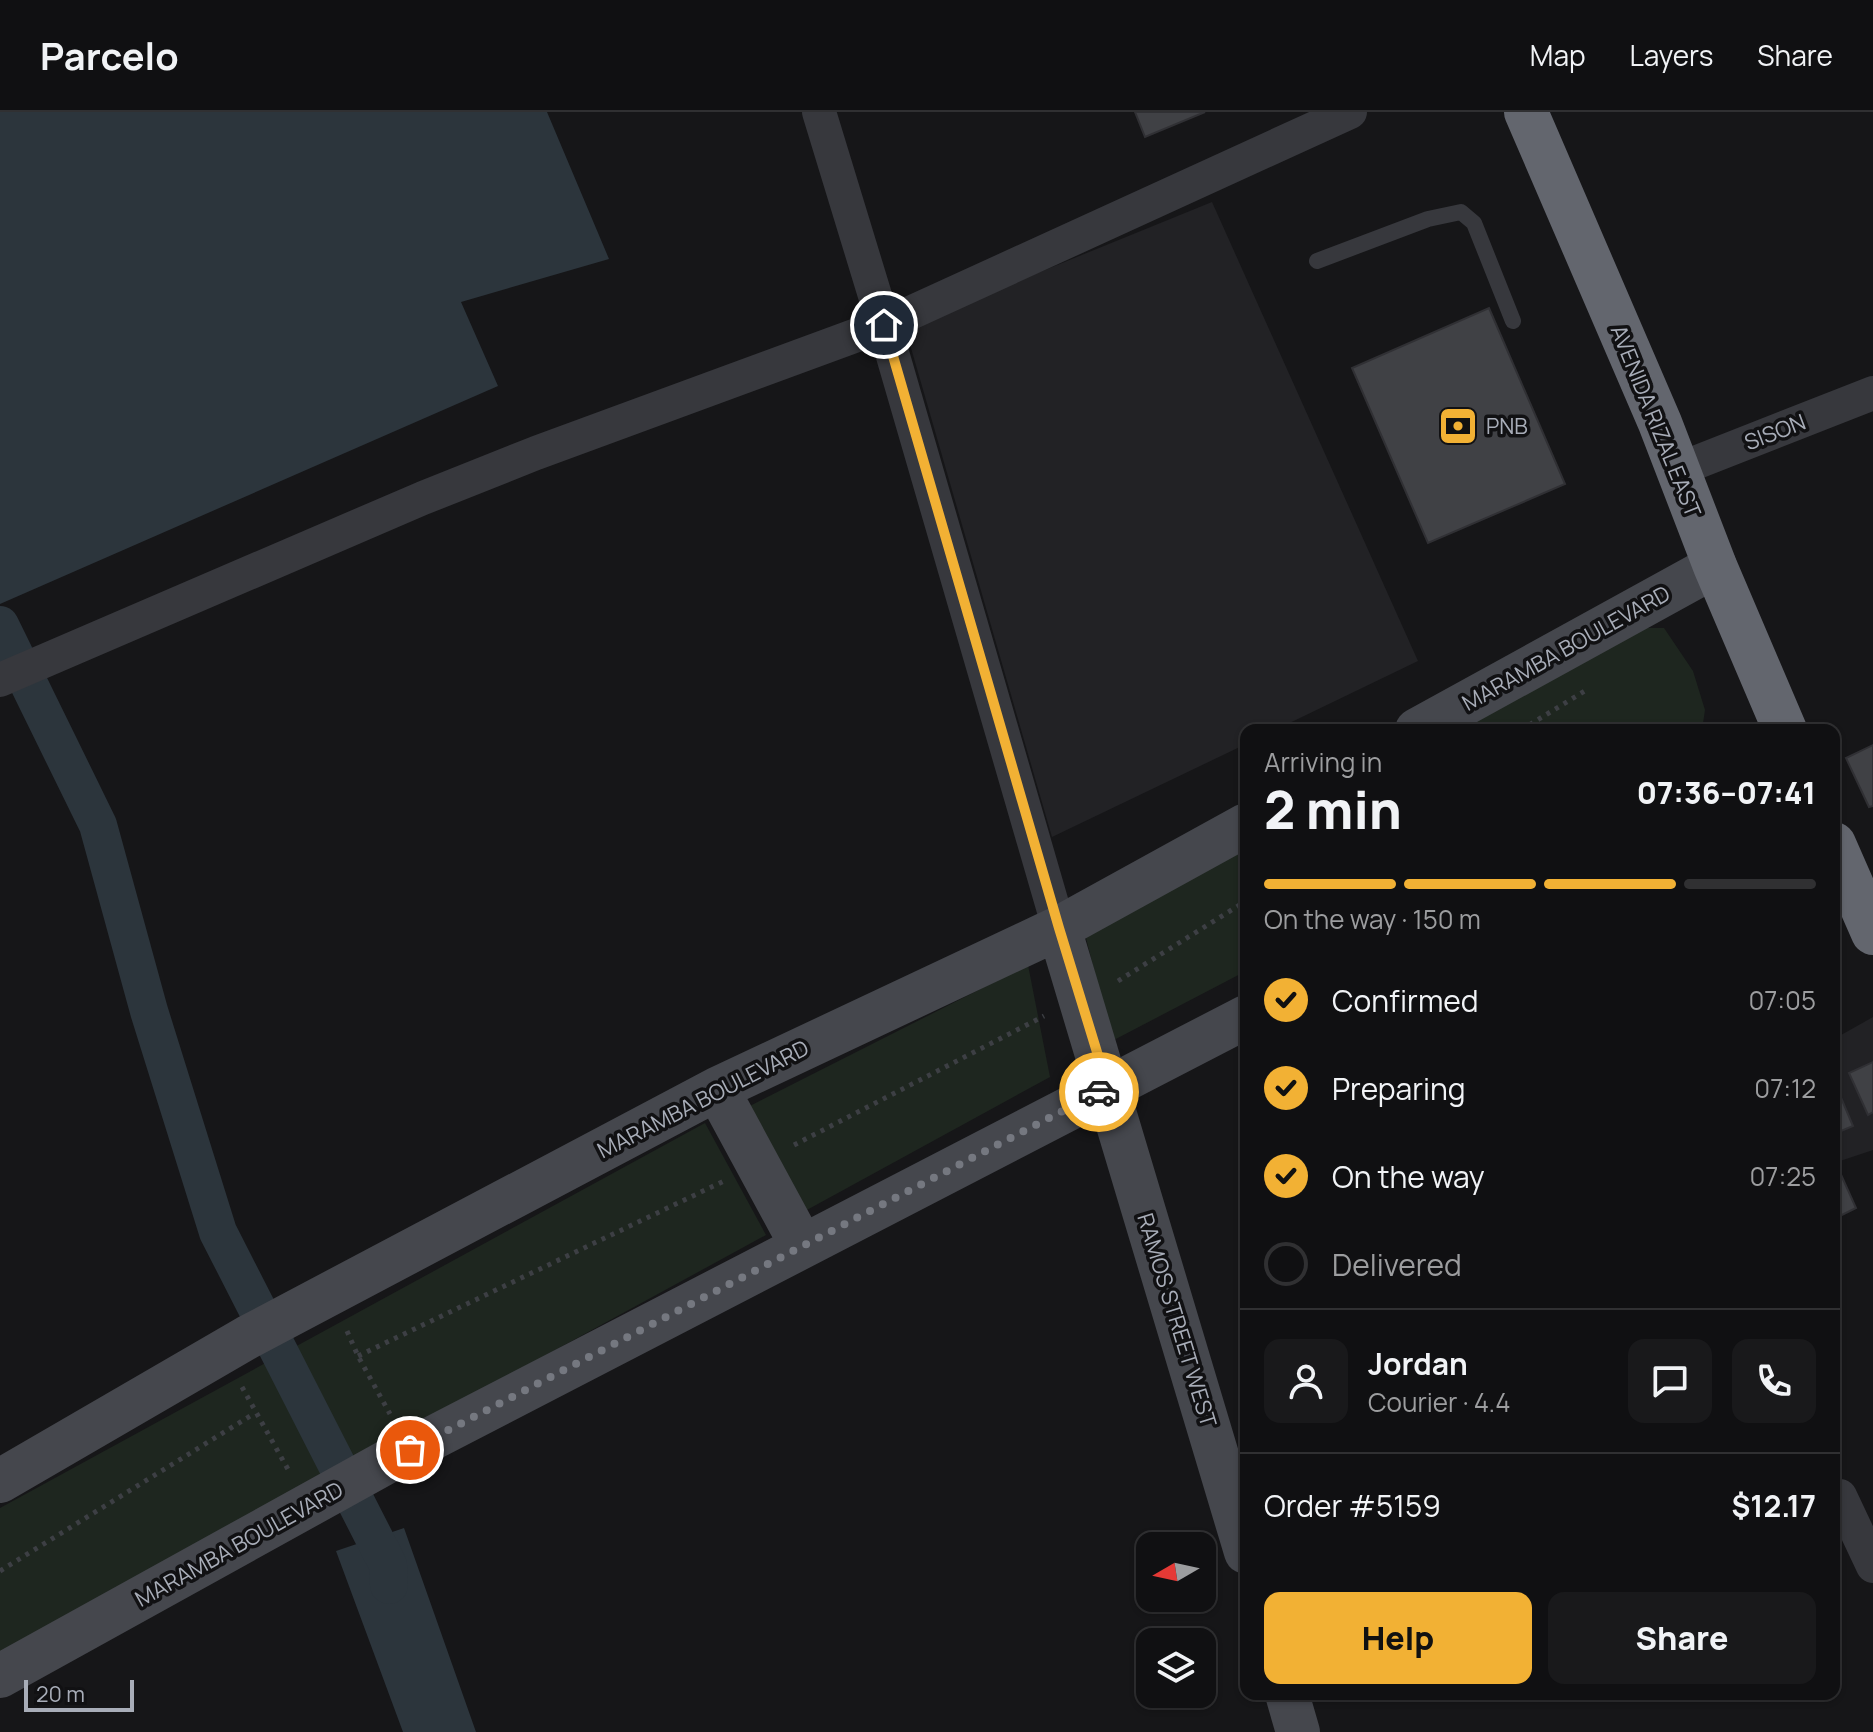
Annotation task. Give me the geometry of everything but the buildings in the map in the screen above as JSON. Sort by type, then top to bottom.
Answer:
[{"type":"highway","name":"AVENIDA RIZAL EAST","points":[[1526,112],[1660,423],[1778,724]]},
{"type":"highway","points":[[1840,858],[1873,933]]},
{"type":"street","points":[[819,112],[1059,928]]},
{"type":"street","points":[[0,680],[437,492],[884,325],[1350,112]]},
{"type":"street","name":"SISON","points":[[1677,470],[1873,393]]},
{"type":"street","name":"MARAMBA BOULEVARD","points":[[1428,724],[1715,566]]},
{"type":"street","name":"MARAMBA BOULEVARD","points":[[0,1481],[235,1344],[717,1089],[1059,928],[1240,828]]},
{"type":"street","name":"RAMOS STREET WEST","points":[[1059,928],[1240,1532]]},
{"type":"street","name":"MARAMBA BOULEVARD","points":[[0,1676],[401,1454],[1240,1020]]},
{"type":"street","points":[[717,1089],[802,1246]]},
{"type":"street","points":[[1840,1496],[1873,1566]]},
{"type":"street","points":[[1289,1700],[1298,1732]]},
{"type":"lane","points":[[1317,261],[1428,219],[1461,212],[1474,223],[1513,321]]},
{"type":"path","points":[[1531,724],[1588,689]]},
{"type":"path","points":[[358,1356],[758,1164],[1038,1018],[1082,1004],[1240,905]]},
{"type":"path","points":[[319,1299],[358,1356],[401,1454]]},
{"type":"path","points":[[235,1344],[255,1413],[314,1501]]},
{"type":"path","points":[[0,1571],[255,1413]]},
{"type":"shaded area","points":[[0,112],[547,112],[609,259],[461,302],[498,386],[0,604]]},
{"type":"shaded area","points":[[1212,202],[1418,661],[1287,724],[1240,724],[1240,747],[1052,837],[905,327]]},
{"type":"shaded area","points":[[1640,628],[1664,628],[1693,671],[1705,710],[1703,724],[1463,724]]},
{"type":"shaded area","points":[[1240,845],[1240,974],[1112,1041],[1084,930]]},
{"type":"shaded area","points":[[1028,965],[1050,1077],[805,1211],[744,1109]]},
{"type":"shaded area","points":[[1873,1017],[1873,1150],[1840,1161],[1840,1036]]},
{"type":"shaded area","points":[[705,1123],[766,1235],[0,1653],[0,1508]]},
{"type":"shaded area","points":[[404,1528],[476,1732],[403,1732],[336,1551]]},
{"type":"waterway","points":[[0,625],[98,825],[149,1011],[218,1232],[388,1565],[389,1585]]},
{"type":"way so far","points":[[410,1450],[1099,1092]]},
{"type":"place","name":"PNB","points":[[1458,426]]},
{"type":"route","points":[[884,325],[1108,1088],[1099,1092]]}]
